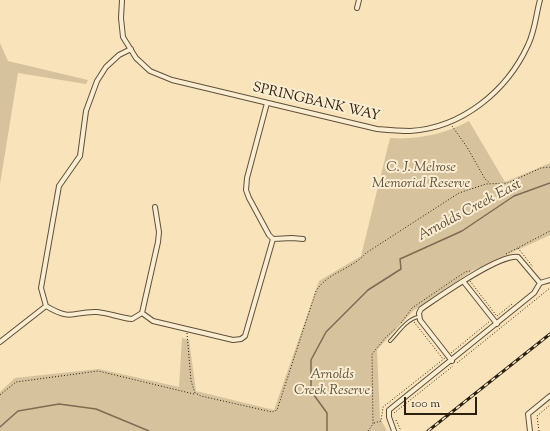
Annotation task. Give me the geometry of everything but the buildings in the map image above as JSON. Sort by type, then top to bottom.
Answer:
[{"type":"street","name":"SPRINGBANK WAY","points":[[122,0],[121,18],[123,37],[136,58],[150,71],[172,80],[376,129],[411,131],[445,124],[479,106],[503,85],[529,44],[540,0]]},
{"type":"street","points":[[357,8],[359,0]]},
{"type":"street","points":[[130,49],[119,55],[106,67],[97,81],[86,111],[80,156],[58,186],[41,288],[46,306],[64,315],[95,312],[132,319],[142,313],[158,242],[155,207]]},
{"type":"street","points":[[267,103],[247,178],[246,190],[269,235],[274,239],[292,238],[303,240]]},
{"type":"street","points":[[142,313],[152,321],[233,340],[241,339],[245,336],[274,239]]},
{"type":"street","points":[[452,360],[418,317],[421,308],[468,278],[486,268],[514,256],[518,257],[540,283]]},
{"type":"street","points":[[394,431],[389,417],[389,410],[534,293],[540,283],[550,280]]},
{"type":"street","points":[[463,281],[497,324]]},
{"type":"street","points":[[0,342],[46,306]]},
{"type":"street","points":[[530,431],[527,419],[528,414],[550,396]]},
{"type":"lane","points":[[390,341],[411,319],[418,317]]},
{"type":"path","points":[[453,128],[467,146],[485,179],[490,184]]},
{"type":"path","points":[[0,395],[16,382],[98,371],[272,412],[277,410],[316,291],[322,281],[361,259],[366,253],[459,193],[490,184],[508,183],[541,168],[550,167]]},
{"type":"path","points":[[503,255],[550,231]]},
{"type":"path","points":[[518,248],[536,271]]},
{"type":"path","points":[[368,431],[373,423],[371,357],[374,351],[384,338],[399,327],[404,317],[412,308],[464,273],[475,270]]},
{"type":"path","points":[[464,273],[504,324]]},
{"type":"path","points":[[389,417],[550,288]]},
{"type":"path","points":[[373,423],[381,421],[382,407],[515,302]]},
{"type":"path","points":[[411,319],[443,359]]},
{"type":"path","points":[[187,329],[191,381],[195,393]]},
{"type":"path","points":[[539,431],[537,416],[550,405]]},
{"type":"path","points":[[394,412],[393,417],[401,431]]},
{"type":"green space","points":[[0,43],[8,61],[88,80],[86,84],[18,73],[0,184]]},
{"type":"green space","name":"Arnolds Creek Reserve","points":[[469,121],[505,182],[550,163],[550,235],[472,271],[413,311],[377,350],[380,418],[387,431],[0,431],[0,392],[15,378],[99,369],[179,387],[182,338],[189,340],[196,391],[274,410],[319,281],[361,256],[390,138],[411,138],[441,133]]},
{"type":"waterway","name":"Arnolds Creek East","points":[[327,431],[327,413],[311,391],[311,360],[326,332],[368,290],[401,269],[400,259],[462,231],[514,196],[550,183]]},
{"type":"waterway","name":"Arnolds Creek East","points":[[0,427],[18,411],[59,404],[96,409],[149,431]]},
{"type":"railway","points":[[428,431],[550,334]]},
{"type":"park label","name":"C. J. Melrose Memorial Reserve","points":[[421,178]]}]
